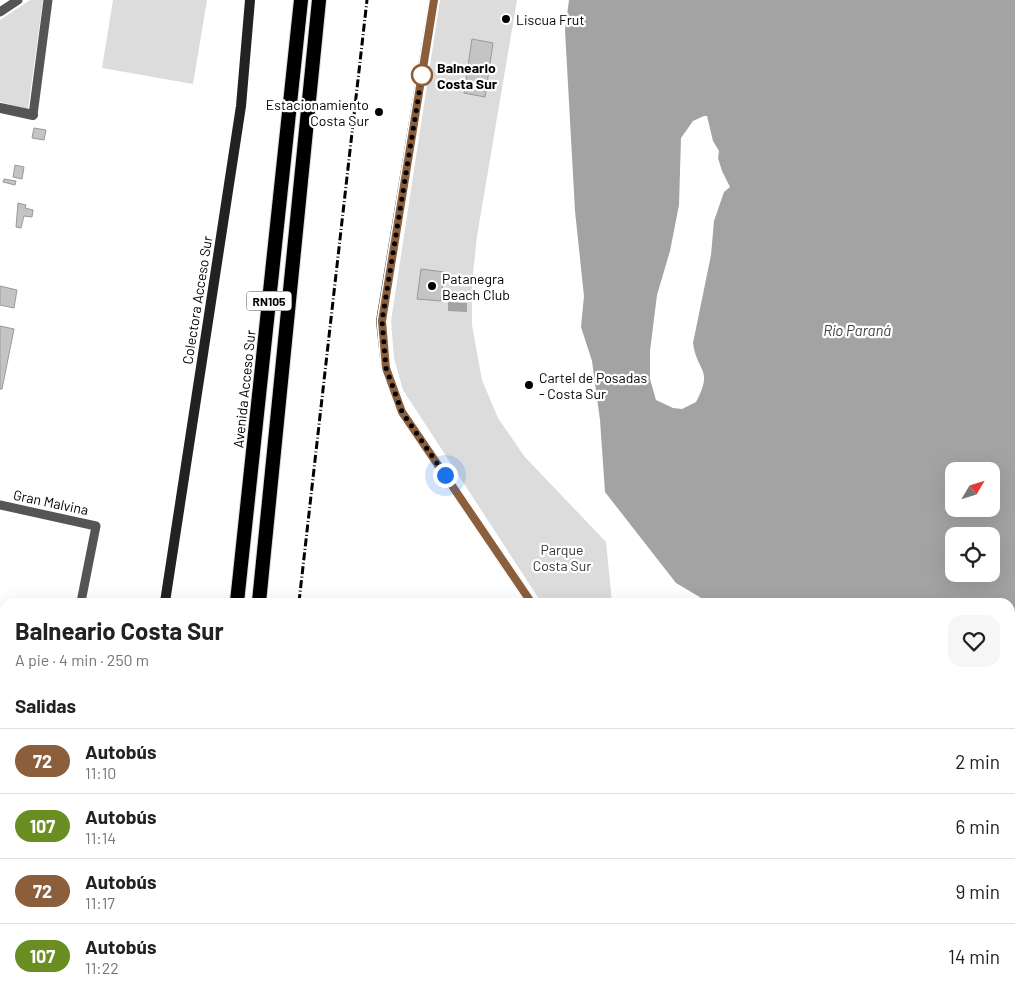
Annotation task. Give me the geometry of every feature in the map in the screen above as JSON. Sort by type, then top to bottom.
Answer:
[{"type":"highway","name":"Avenida Acceso Sur","points":[[237,598],[302,0]]},
{"type":"highway","name":"RN105","points":[[259,598],[320,0]]},
{"type":"main road","name":"Colectora Acceso Sur","points":[[167,598],[241,106],[250,0]]},
{"type":"main road","points":[[434,0],[382,321],[386,368],[402,412],[528,598]]},
{"type":"street","points":[[0,108],[33,115],[48,0]]},
{"type":"street","points":[[0,12],[12,2]]},
{"type":"street","name":"Gran Malvina","points":[[0,505],[96,526],[82,598]]},
{"type":"green space","points":[[30,0],[43,0],[28,109],[0,102],[0,20]]},
{"type":"green space","points":[[113,0],[207,0],[193,84],[102,68]]},
{"type":"green space","name":"Parque Costa Sur","points":[[440,0],[517,0],[477,236],[472,284],[472,325],[482,380],[498,418],[524,456],[606,542],[612,598],[538,598],[403,390],[394,358],[391,321]]},
{"type":"water","name":"Río Paraná","points":[[569,0],[1015,0],[1015,598],[701,598],[676,583],[605,492],[600,420],[592,361],[581,327],[584,296],[575,211],[565,30]],"holes":[[[707,116],[713,141],[719,151],[718,158],[730,187],[724,192],[714,221],[711,255],[693,343],[703,371],[704,383],[696,402],[682,409],[673,408],[656,400],[650,379],[650,351],[657,295],[670,251],[679,205],[681,138],[693,121]]]},
{"type":"water","points":[[448,302],[467,303],[467,312],[448,311]]},
{"type":"building","points":[[472,39],[493,43],[485,97],[464,93]]},
{"type":"building","points":[[34,128],[46,130],[44,140],[32,138]]},
{"type":"building","points":[[15,165],[24,167],[22,179],[13,177]]},
{"type":"building","points":[[4,179],[16,181],[15,185],[3,182]]},
{"type":"building","points":[[18,203],[26,205],[25,208],[33,210],[32,217],[24,216],[21,228],[16,227]]},
{"type":"building","points":[[421,269],[444,272],[441,301],[417,299]]},
{"type":"building","points":[[0,286],[17,290],[14,308],[0,305]]},
{"type":"building","points":[[0,326],[14,329],[2,389],[0,389]]},
{"type":"railway","points":[[299,598],[367,0]]},
{"type":"bus line","name":"72","points":[[434,0],[382,321],[386,368],[402,412],[528,598]]},
{"type":"place","name":"Liscua Frut","points":[[506,19]]},
{"type":"place","name":"Balneario Costa Sur","points":[[422,75]]},
{"type":"place","name":"Estacionamiento Costa Sur","points":[[379,112]]},
{"type":"place","name":"Patanegra Beach Club","points":[[432,286]]},
{"type":"place","name":"Cartel de Posadas - Costa Sur","points":[[529,385]]},
{"type":"route","points":[[422,75],[382,321],[386,368],[402,412],[445,475]]}]
